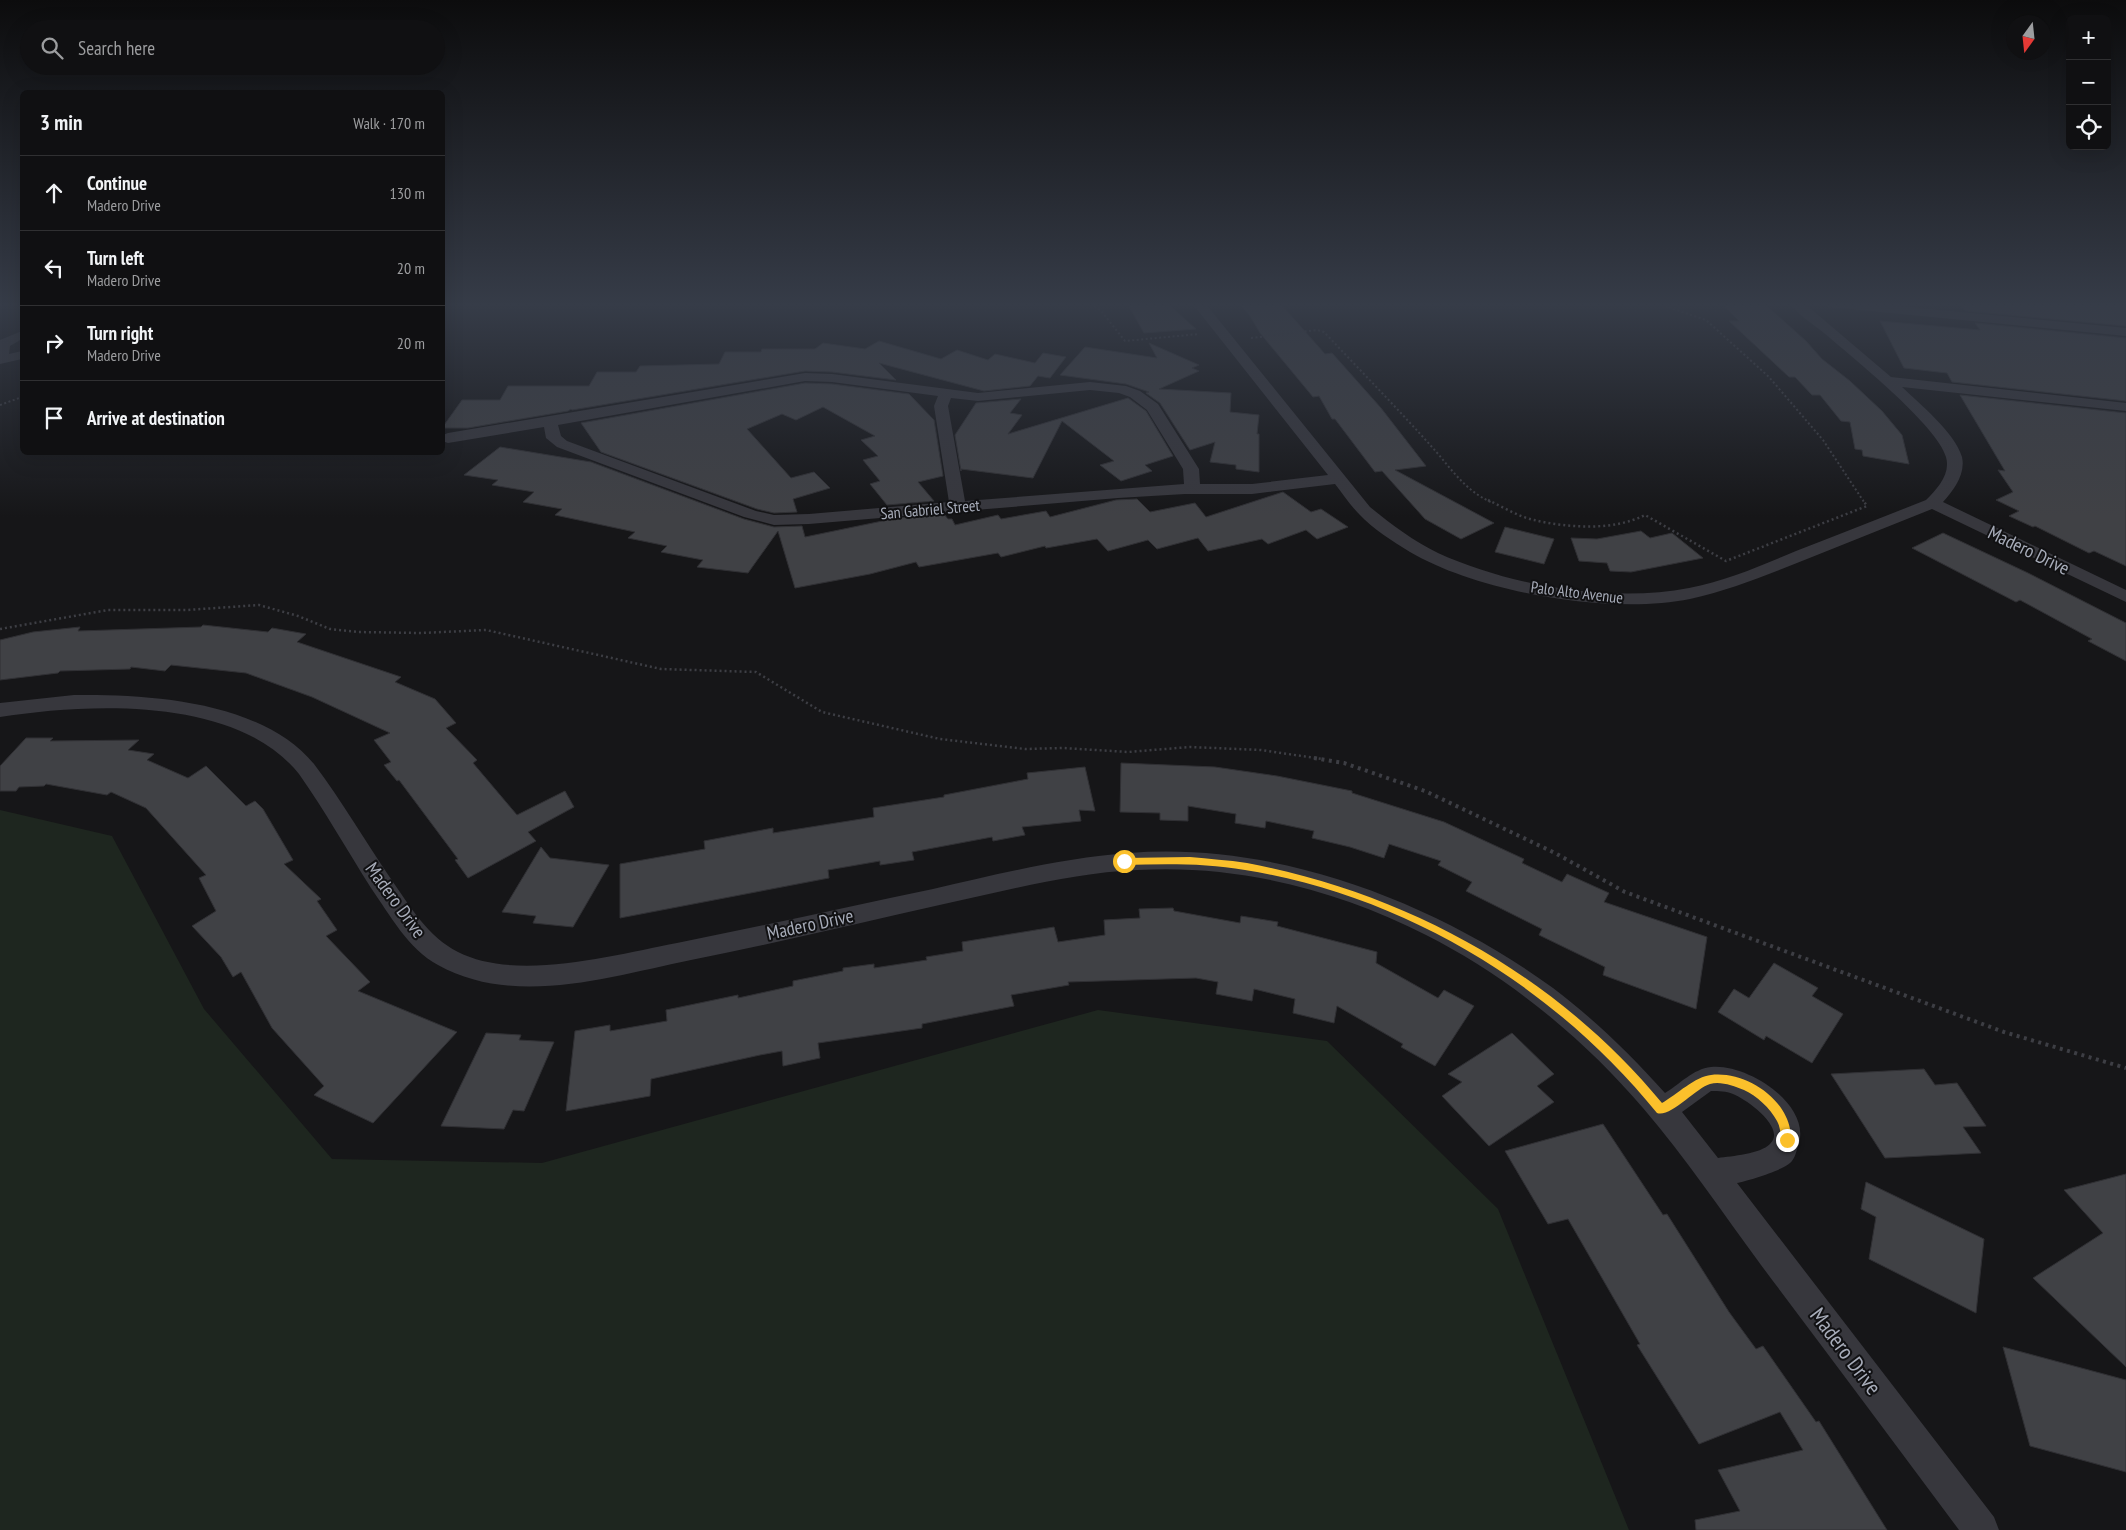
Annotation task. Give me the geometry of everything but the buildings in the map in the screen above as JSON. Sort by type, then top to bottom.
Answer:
[{"type":"street","name":"Palo Alto Avenue","points":[[1256,374],[1338,479],[1364,510],[1383,526],[1432,556],[1467,570],[1510,583],[1599,598],[1647,598],[1687,594],[1715,587],[1932,503],[1946,489],[1954,474],[1954,456],[1944,438],[1928,420],[1877,374]]},
{"type":"street","points":[[448,438],[805,377],[832,378],[978,397],[1090,386],[1121,389],[1136,394],[1153,407],[1191,469],[1192,489]]},
{"type":"street","points":[[1886,382],[2126,407]]},
{"type":"street","points":[[946,393],[941,406],[958,506]]},
{"type":"street","name":"San Gabriel Street","points":[[550,422],[554,438],[562,444],[762,518],[774,520],[809,519],[1118,493],[1192,489],[1252,489],[1338,479]]},
{"type":"street","name":"Madero Drive","points":[[1932,503],[2126,597]]},
{"type":"street","name":"Madero Drive","points":[[0,710],[58,703],[107,701],[159,705],[200,712],[243,724],[279,744],[303,763],[396,906],[420,937],[444,957],[478,970],[521,976],[566,974],[701,948],[1059,870],[1124,861],[1190,860],[1245,866],[1302,879],[1372,901],[1432,928],[1492,960],[1539,993],[1593,1037],[1638,1081],[1710,1173],[1980,1530]]},
{"type":"street","points":[[1660,1109],[1684,1096],[1695,1086],[1710,1079],[1730,1080],[1752,1089],[1771,1103],[1783,1121],[1787,1140],[1780,1154],[1749,1167],[1710,1173]]},
{"type":"path","points":[[1364,374],[1434,449],[1458,478],[1482,498],[1533,520],[1591,526],[1633,521],[1645,515],[1726,561],[1867,506],[1823,440],[1766,374]]},
{"type":"path","points":[[0,405],[20,399]]},
{"type":"path","points":[[0,629],[108,610],[188,610],[221,606],[259,605],[298,616],[330,629],[358,632],[421,633],[486,630],[661,669],[756,672],[822,712],[940,739],[1025,749],[1063,748],[1128,752],[1190,747],[1261,750],[1344,763],[1425,791],[1554,853],[1626,892],[2004,1032],[2126,1068]]},
{"type":"shaded area","points":[[0,810],[112,836],[204,1009],[332,1159],[542,1163],[1098,1010],[1327,1041],[1498,1209],[1629,1530],[0,1530]]},
{"type":"route","points":[[1124,861],[1190,860],[1245,866],[1302,879],[1372,901],[1432,928],[1492,960],[1539,993],[1593,1037],[1638,1081],[1660,1109],[1684,1096],[1695,1086],[1710,1079],[1730,1080],[1752,1089],[1771,1103],[1783,1121],[1787,1140]]}]
